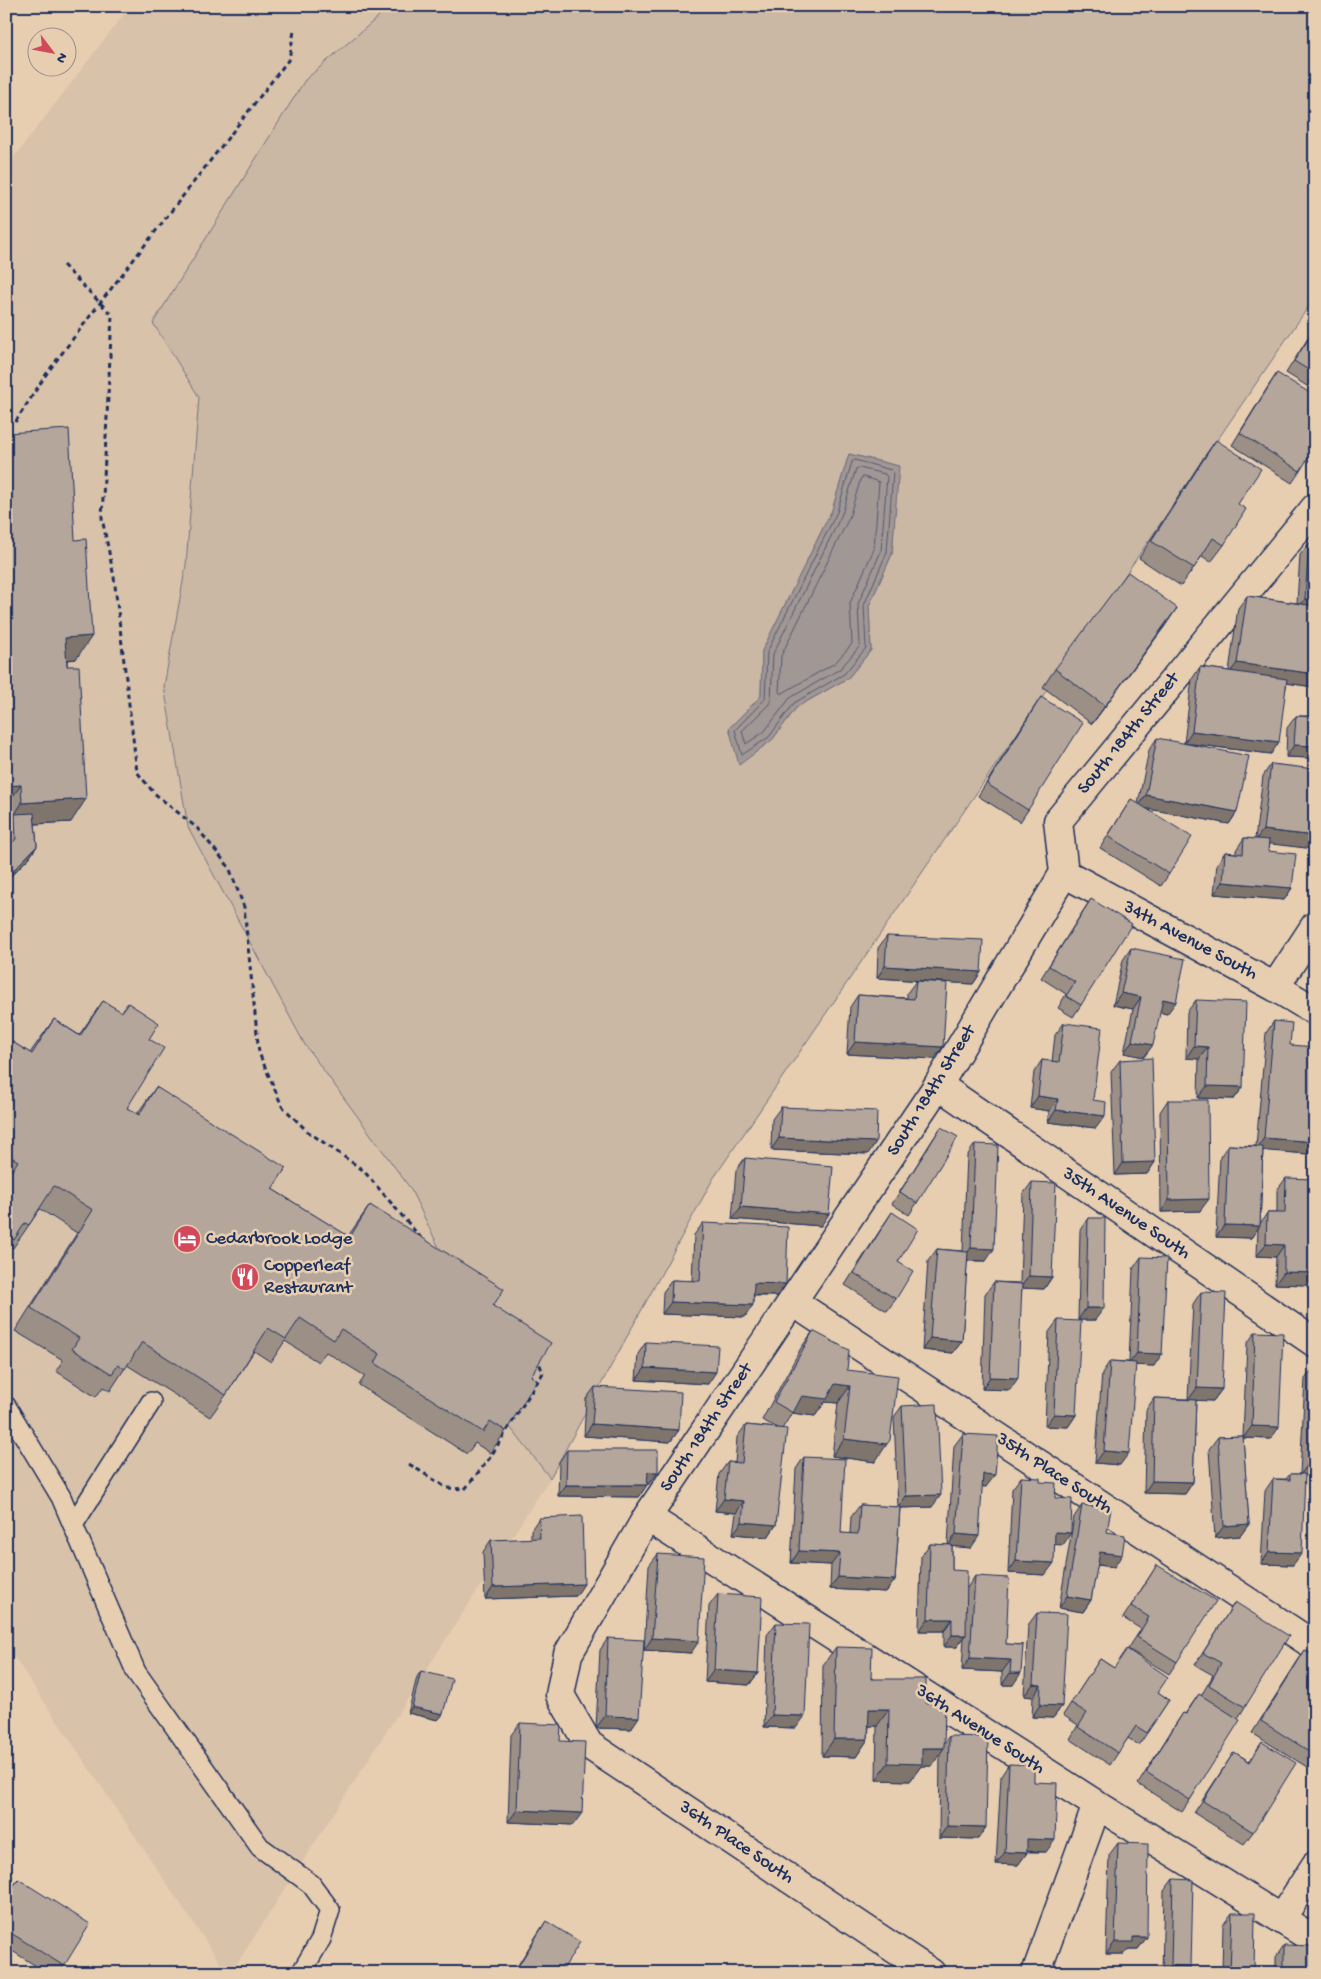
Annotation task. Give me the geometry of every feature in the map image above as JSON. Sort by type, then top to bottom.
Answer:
[{"type":"street","name":"South 184th Street","points":[[560,1695],[568,1654],[647,1517],[938,1085],[1064,873],[1058,821],[1315,508]]},
{"type":"street","name":"34th Avenue South","points":[[1064,873],[1275,987],[1315,1011]]},
{"type":"street","points":[[1275,987],[1315,926]]},
{"type":"street","name":"35th Avenue South","points":[[938,1085],[1315,1342]]},
{"type":"street","name":"35th Place South","points":[[793,1302],[1315,1646]]},
{"type":"street","name":"36th Avenue South","points":[[647,1517],[1097,1804],[1315,1940]]},
{"type":"street","name":"36th Place South","points":[[560,1695],[589,1744],[931,1973]]},
{"type":"street","points":[[1036,1973],[1097,1804]]},
{"type":"street","points":[[1281,1919],[1315,1866]]},
{"type":"lane","points":[[73,1525],[151,1402]]},
{"type":"lane","points":[[6,1406],[61,1497],[136,1672],[260,1847],[311,1884],[330,1910],[321,1939],[301,1973]]},
{"type":"path","points":[[6,421],[16,421],[47,373],[289,59],[294,31]]},
{"type":"path","points":[[63,265],[112,315],[102,518],[114,577],[137,772],[154,792],[197,828],[229,867],[244,907],[259,1053],[282,1106],[307,1131],[363,1170],[425,1242]]},
{"type":"path","points":[[410,1464],[447,1488],[465,1489],[489,1459],[543,1373],[536,1357]]},
{"type":"shaded area","points":[[130,6],[386,6],[153,323],[199,396],[186,565],[164,686],[188,828],[305,1045],[410,1188],[463,1297],[470,1376],[550,1478],[231,1973],[227,1973],[6,1645],[6,168],[75,78],[78,78],[78,74]]},
{"type":"shaded area","points":[[386,6],[1315,6],[1315,297],[713,1179],[550,1478],[470,1376],[463,1297],[410,1188],[305,1045],[188,827],[164,686],[186,565],[199,397],[153,323],[305,80],[378,17]],"holes":[[[849,454],[898,466],[892,554],[869,606],[871,650],[848,678],[797,707],[772,740],[729,728],[761,696],[762,651],[832,510]]]},
{"type":"water","points":[[849,454],[899,466],[892,554],[869,606],[871,650],[848,678],[797,707],[772,740],[739,765],[729,728],[761,696],[762,651],[832,510]]},
{"type":"building","points":[[1315,329],[1315,374],[1294,361]]},
{"type":"building","points":[[1277,373],[1315,396],[1315,447],[1300,471],[1240,433]]},
{"type":"building","points":[[69,429],[75,540],[86,539],[92,636],[65,638],[67,666],[79,666],[86,799],[22,803],[21,785],[6,786],[6,433]]},
{"type":"building","points":[[1216,440],[1261,469],[1238,504],[1246,509],[1224,545],[1213,538],[1194,568],[1151,541]]},
{"type":"building","points":[[1309,543],[1315,543],[1315,600],[1305,599]]},
{"type":"building","points":[[1128,572],[1177,608],[1105,706],[1055,669]]},
{"type":"building","points":[[1247,596],[1315,606],[1315,674],[1237,663]]},
{"type":"building","points":[[1200,667],[1287,679],[1279,742],[1192,731]]},
{"type":"building","points":[[1041,697],[1083,723],[1028,810],[987,784]]},
{"type":"building","points":[[1296,716],[1315,717],[1315,746],[1294,745]]},
{"type":"building","points":[[1157,738],[1249,756],[1237,812],[1146,795]]},
{"type":"building","points":[[1271,764],[1315,769],[1315,836],[1263,830]]},
{"type":"building","points":[[1131,799],[1192,837],[1169,874],[1108,836]]},
{"type":"building","points":[[34,813],[37,846],[6,878],[6,850],[16,839],[15,814]]},
{"type":"building","points":[[1244,838],[1269,840],[1268,851],[1296,854],[1292,888],[1223,882],[1225,852],[1243,854]]},
{"type":"building","points":[[1091,899],[1132,924],[1081,1005],[1066,996],[1075,982],[1049,966]]},
{"type":"building","points":[[887,936],[983,940],[981,972],[885,966]]},
{"type":"building","points":[[1131,948],[1185,959],[1176,1002],[1163,999],[1153,1045],[1132,1041],[1141,997],[1121,993]]},
{"type":"building","points":[[916,981],[947,983],[943,1047],[855,1042],[858,995],[914,999]]},
{"type":"building","points":[[1196,1000],[1246,1002],[1243,1087],[1207,1086],[1208,1047],[1194,1046]]},
{"type":"building","name":"Cedarbrook Lodge","points":[[103,1001],[122,1012],[128,1003],[159,1023],[149,1039],[164,1048],[127,1108],[139,1115],[156,1087],[286,1168],[272,1189],[350,1237],[370,1205],[504,1289],[493,1306],[551,1343],[531,1376],[537,1380],[506,1431],[490,1421],[483,1432],[375,1363],[380,1354],[341,1329],[334,1340],[300,1318],[286,1339],[268,1328],[226,1395],[142,1342],[125,1369],[118,1364],[112,1374],[72,1349],[79,1338],[31,1308],[93,1210],[54,1186],[29,1225],[25,1223],[14,1240],[6,1235],[6,1180],[18,1161],[6,1154],[6,1038],[32,1054],[54,1019],[80,1036]]},
{"type":"building","points":[[1274,1021],[1292,1023],[1290,1045],[1315,1047],[1315,1142],[1264,1138]]},
{"type":"building","points":[[1064,1023],[1102,1028],[1093,1100],[1106,1102],[1105,1116],[1056,1110],[1058,1099],[1038,1096],[1042,1060],[1059,1062]]},
{"type":"building","points":[[1152,1058],[1155,1162],[1123,1163],[1120,1060]]},
{"type":"building","points":[[1168,1100],[1208,1100],[1209,1199],[1169,1200]]},
{"type":"building","points":[[781,1107],[877,1111],[876,1142],[779,1138]]},
{"type":"building","points":[[941,1127],[958,1137],[917,1203],[900,1192]]},
{"type":"building","points":[[975,1144],[998,1145],[994,1249],[971,1248]]},
{"type":"building","points":[[1228,1145],[1263,1147],[1260,1226],[1225,1225]]},
{"type":"building","points":[[745,1158],[833,1166],[829,1214],[741,1207]]},
{"type":"building","points":[[1286,1178],[1315,1179],[1315,1273],[1284,1272],[1284,1245],[1266,1244],[1267,1213],[1285,1213]]},
{"type":"building","points":[[1032,1182],[1056,1183],[1052,1277],[1029,1276]]},
{"type":"building","points":[[892,1212],[918,1229],[898,1262],[913,1271],[896,1299],[854,1273]]},
{"type":"building","points":[[1088,1218],[1105,1218],[1104,1308],[1086,1308]]},
{"type":"building","points":[[703,1223],[788,1227],[786,1284],[754,1283],[753,1305],[671,1302],[672,1280],[700,1281]]},
{"type":"building","points":[[937,1249],[968,1252],[962,1341],[930,1338]]},
{"type":"building","points":[[1141,1257],[1167,1258],[1162,1354],[1137,1353]]},
{"type":"building","points":[[994,1282],[1022,1284],[1018,1378],[990,1377]]},
{"type":"building","points":[[1201,1292],[1226,1293],[1222,1389],[1197,1388]]},
{"type":"building","points":[[1058,1320],[1081,1321],[1076,1415],[1054,1414]]},
{"type":"building","points":[[813,1331],[849,1350],[847,1370],[898,1376],[890,1440],[887,1444],[844,1439],[850,1386],[835,1384],[827,1399],[802,1396],[793,1413],[774,1402]]},
{"type":"building","points":[[1255,1332],[1283,1333],[1279,1427],[1252,1426]]},
{"type":"building","points":[[646,1342],[718,1346],[716,1372],[645,1368]]},
{"type":"building","points":[[1110,1361],[1136,1363],[1129,1453],[1104,1451]]},
{"type":"building","points":[[1315,1367],[1315,1464],[1309,1463]]},
{"type":"building","points":[[595,1387],[681,1392],[679,1430],[592,1424]]},
{"type":"building","points":[[1154,1398],[1196,1400],[1193,1482],[1152,1481]]},
{"type":"building","points":[[937,1404],[941,1495],[906,1496],[902,1406]]},
{"type":"building","points":[[746,1425],[787,1429],[776,1525],[742,1522],[744,1501],[724,1499],[728,1462],[742,1463]]},
{"type":"building","points":[[963,1434],[998,1436],[995,1475],[983,1474],[979,1536],[956,1534]]},
{"type":"building","points":[[1243,1436],[1249,1524],[1224,1526],[1218,1437]]},
{"type":"building","points":[[567,1450],[658,1450],[658,1472],[648,1472],[647,1485],[566,1485]]},
{"type":"building","points":[[804,1457],[845,1459],[841,1533],[858,1534],[860,1505],[900,1507],[895,1580],[838,1577],[840,1553],[799,1551]]},
{"type":"building","points":[[1290,1474],[1305,1474],[1302,1553],[1269,1552],[1273,1479],[1290,1480]]},
{"type":"building","points":[[1021,1477],[1040,1478],[1040,1482],[1056,1483],[1055,1498],[1072,1499],[1071,1533],[1055,1532],[1054,1563],[1016,1561]]},
{"type":"building","points":[[1082,1505],[1111,1509],[1107,1532],[1125,1535],[1122,1555],[1100,1552],[1091,1600],[1067,1596]]},
{"type":"building","points":[[582,1516],[584,1584],[493,1587],[491,1540],[540,1538],[539,1518]]},
{"type":"building","points":[[930,1544],[952,1545],[952,1570],[967,1571],[966,1635],[952,1635],[952,1619],[928,1619]]},
{"type":"building","points":[[658,1554],[704,1557],[699,1641],[652,1638]]},
{"type":"building","points":[[1157,1565],[1216,1601],[1177,1662],[1137,1637],[1149,1617],[1131,1606]]},
{"type":"building","points":[[975,1576],[1009,1578],[1006,1644],[1023,1645],[1021,1673],[1010,1673],[1011,1660],[970,1658]]},
{"type":"building","points":[[718,1594],[762,1597],[758,1673],[714,1670]]},
{"type":"building","points":[[1235,1602],[1289,1636],[1245,1707],[1209,1685],[1221,1663],[1203,1653]]},
{"type":"building","points":[[1037,1613],[1067,1614],[1062,1706],[1040,1705],[1041,1685],[1033,1684]]},
{"type":"building","points":[[776,1623],[809,1624],[805,1716],[772,1715]]},
{"type":"building","points":[[608,1638],[644,1640],[639,1717],[605,1716]]},
{"type":"building","points":[[836,1647],[872,1648],[871,1679],[926,1679],[926,1703],[945,1703],[944,1748],[922,1748],[922,1764],[888,1763],[889,1709],[869,1709],[868,1739],[834,1739]]},
{"type":"building","points":[[1127,1649],[1168,1677],[1158,1692],[1169,1700],[1147,1733],[1136,1726],[1118,1753],[1078,1727],[1087,1713],[1071,1703],[1100,1659],[1114,1668]]},
{"type":"building","points":[[1305,1650],[1315,1656],[1315,1755],[1261,1721]]},
{"type":"building","points":[[421,1671],[452,1679],[443,1714],[412,1707]]},
{"type":"building","points":[[1199,1694],[1240,1720],[1190,1800],[1146,1772],[1183,1713],[1186,1714]]},
{"type":"building","points":[[520,1723],[561,1725],[560,1741],[585,1742],[582,1813],[517,1810]]},
{"type":"building","points":[[949,1736],[988,1737],[986,1827],[947,1826]]},
{"type":"building","points":[[1262,1742],[1296,1763],[1253,1832],[1203,1801],[1234,1752],[1250,1762]]},
{"type":"building","points":[[1009,1764],[1034,1765],[1034,1782],[1057,1783],[1055,1840],[1027,1839],[1027,1853],[1005,1852]]},
{"type":"building","points":[[1118,1843],[1148,1844],[1147,1937],[1133,1937],[1133,1942],[1115,1942]]},
{"type":"building","points":[[18,1879],[90,1924],[64,1966],[6,1930],[6,1898]]},
{"type":"building","points":[[1173,1879],[1193,1880],[1191,1967],[1171,1966]]},
{"type":"building","points":[[1232,1913],[1255,1913],[1254,1973],[1230,1973]]},
{"type":"building","points":[[546,1921],[580,1942],[561,1973],[514,1973]]},
{"type":"building","points":[[1284,1945],[1315,1946],[1315,1973],[1284,1973]]},
{"type":"place","name":"Cedarbrook Lodge","points":[[187,1239]]},
{"type":"place","name":"Copperleaf Restaurant","points":[[245,1277]]}]
